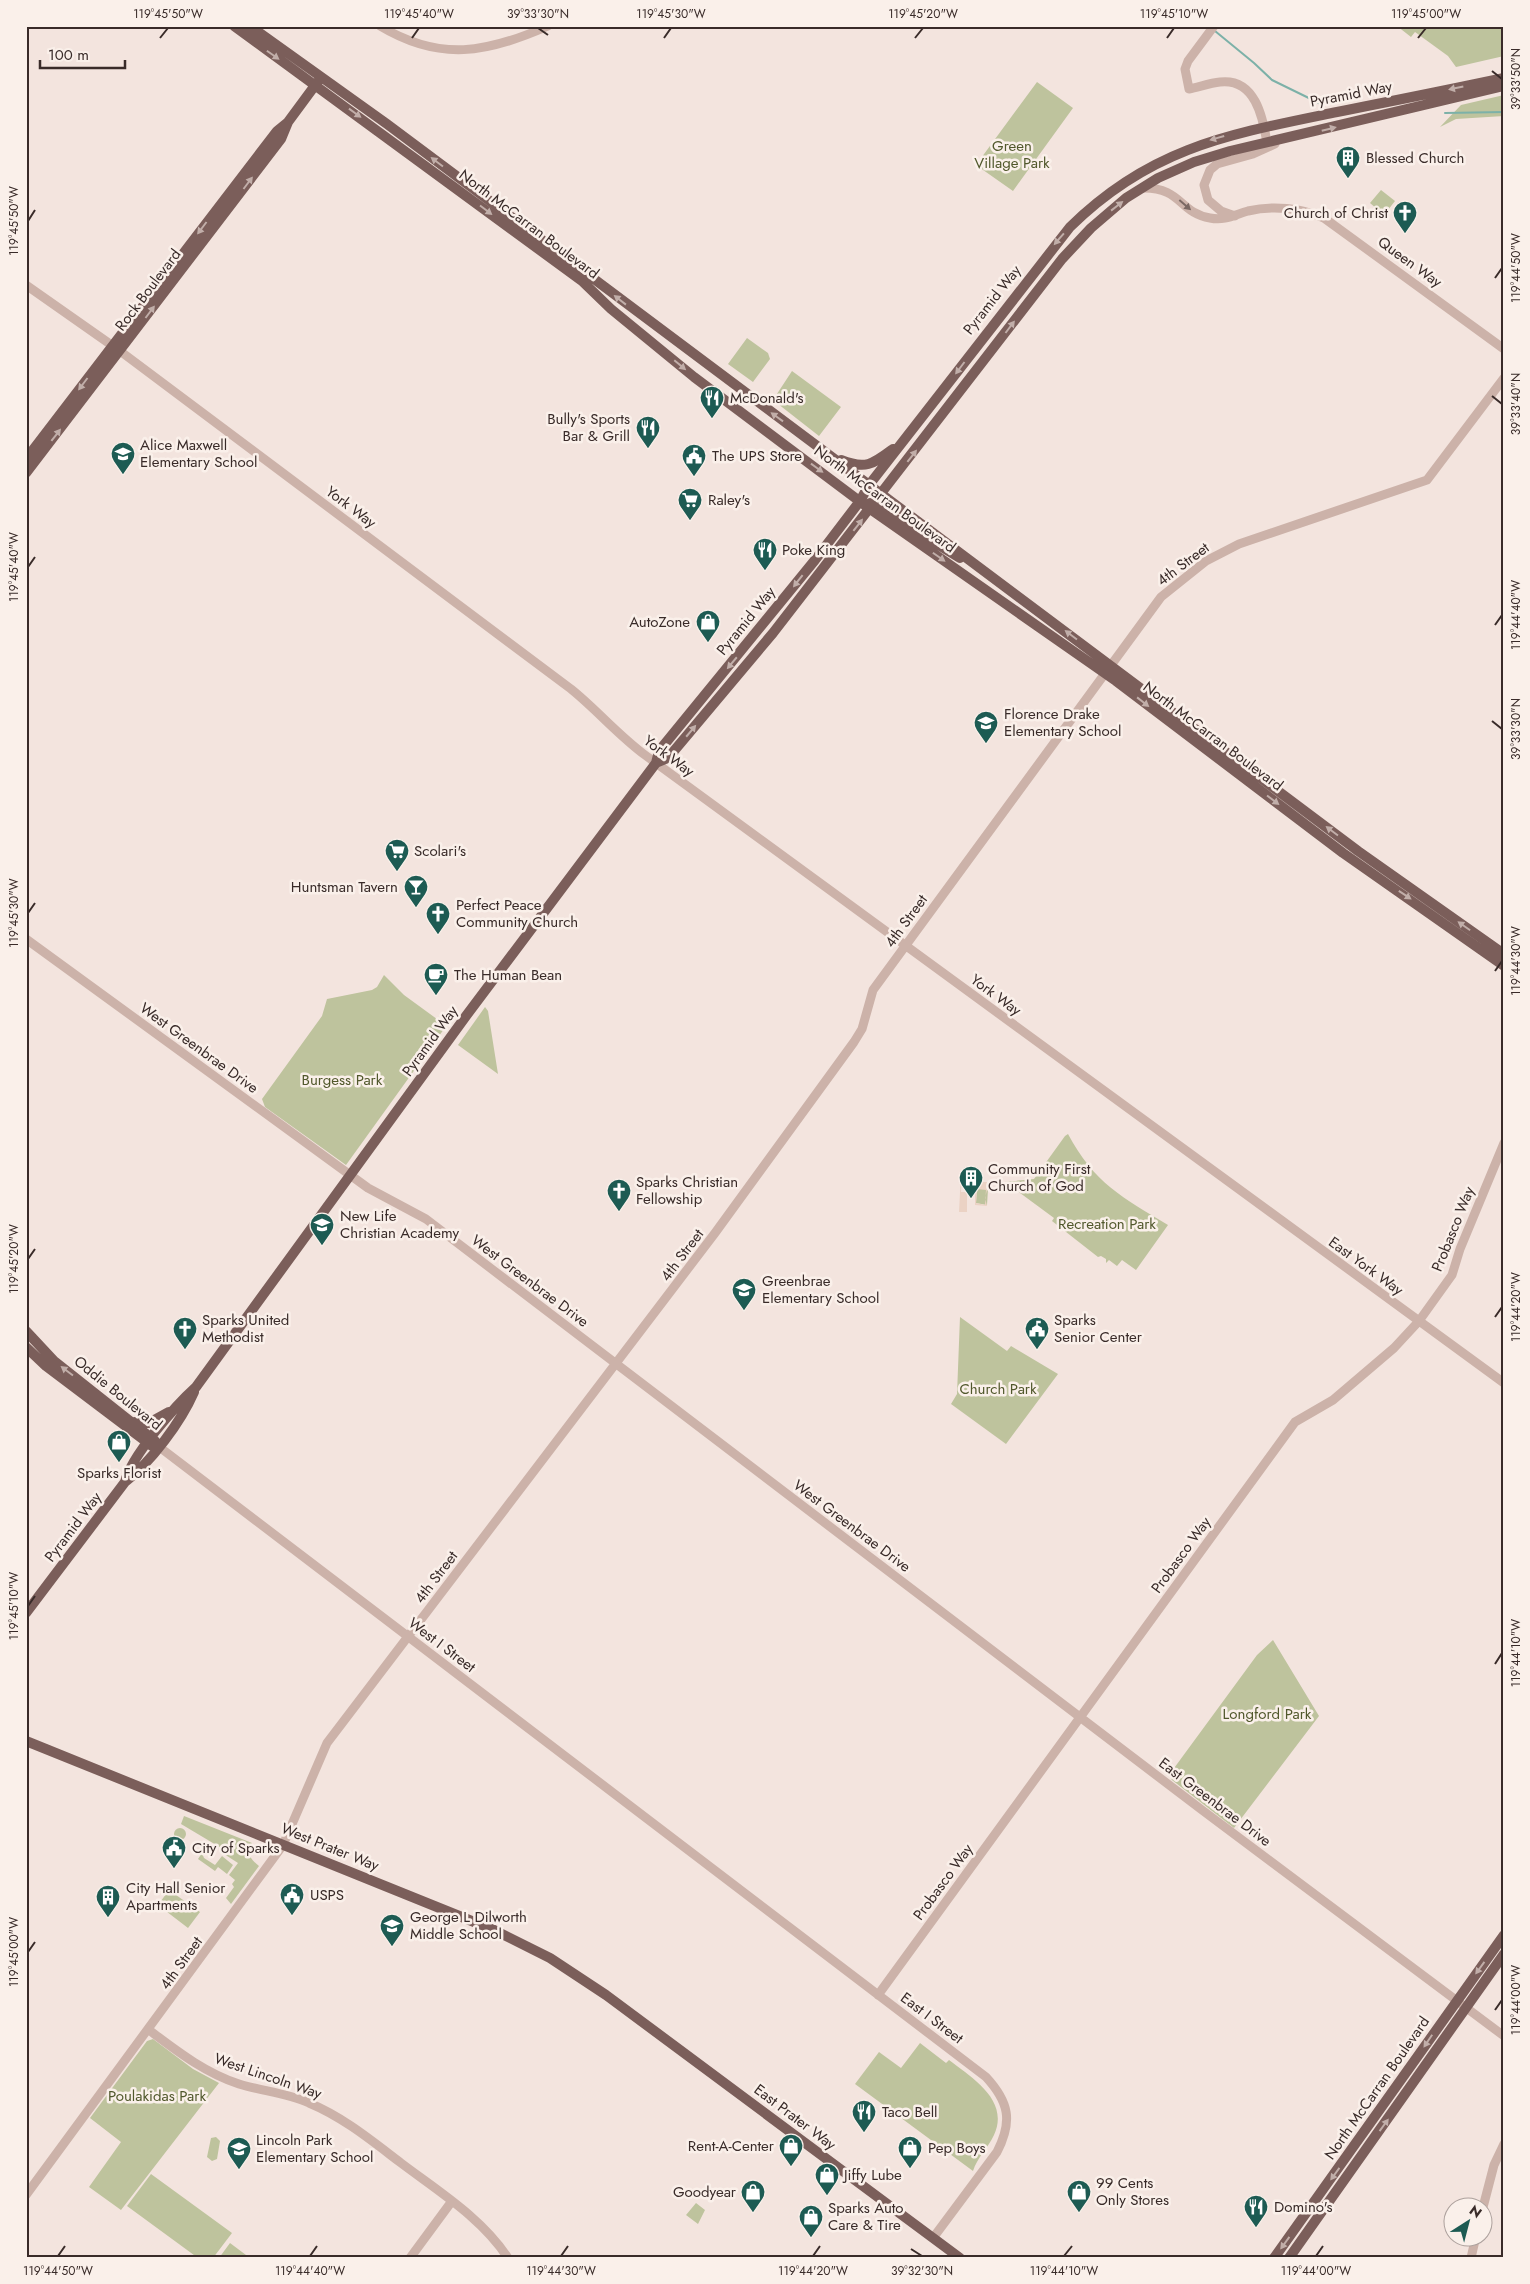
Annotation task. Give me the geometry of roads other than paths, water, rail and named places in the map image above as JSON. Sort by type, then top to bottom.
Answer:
[{"type":"main road","name":"North McCarran Boulevard","points":[[234,26],[319,80],[830,456],[973,562],[1336,847],[1504,966]]},
{"type":"main road","name":"North McCarran Boulevard","points":[[250,26],[582,281],[611,310],[714,393],[860,501],[872,507],[1107,669],[1504,954]]},
{"type":"main road","name":"Pyramid Way","points":[[153,1443],[175,1409],[196,1386],[466,1016],[656,763],[659,751],[746,646],[860,501],[869,485],[1053,246],[1090,207],[1125,180],[1172,155],[1205,142],[1264,127],[1504,78]]},
{"type":"main road","name":"Rock Boulevard","points":[[26,473],[277,130],[288,122],[319,80]]},
{"type":"main road","name":"Pyramid Way","points":[[656,763],[668,758],[773,633],[882,495],[1062,259],[1091,228],[1142,188],[1194,162],[1230,151],[1504,86]]},
{"type":"main road","points":[[646,338],[650,335],[655,335],[663,340],[677,343]]},
{"type":"main road","name":"Rock Boulevard","points":[[26,459],[116,348]]},
{"type":"main road","points":[[830,456],[855,465],[870,464],[904,441]]},
{"type":"main road","points":[[872,507],[955,556],[973,562]]},
{"type":"main road","name":"Oddie Boulevard","points":[[26,1331],[54,1361],[132,1421],[153,1443]]},
{"type":"main road","name":"Oddie Boulevard","points":[[26,1347],[46,1366],[153,1443]]},
{"type":"main road","name":"Pyramid Way","points":[[26,1613],[125,1482],[127,1473],[185,1410],[196,1386]]},
{"type":"main road","points":[[132,1421],[145,1424],[175,1409]]},
{"type":"main road","name":"West Prater Way","points":[[26,1741],[521,1943],[568,1968],[613,2000]]},
{"type":"main road","name":"North McCarran Boulevard","points":[[1274,2258],[1504,1935]]},
{"type":"main road","name":"North McCarran Boulevard","points":[[1289,2258],[1504,1954]]},
{"type":"main road","name":"East Prater Way","points":[[613,2000],[960,2258]]},
{"type":"street","points":[[380,26],[426,45],[468,50],[482,49],[513,41],[548,26]]},
{"type":"street","points":[[1214,26],[1188,61],[1185,69],[1189,89],[1221,82],[1232,83],[1243,88],[1257,104],[1267,143]]},
{"type":"street","points":[[1235,216],[1221,211],[1208,200],[1204,184],[1210,170],[1217,164],[1253,154],[1282,140]]},
{"type":"street","name":"Queen Way","points":[[1142,188],[1155,188],[1168,192],[1202,216],[1227,219],[1248,211],[1273,208],[1302,210],[1324,218],[1504,349]]},
{"type":"street","name":"York Way","points":[[26,285],[116,348],[591,705],[627,742],[1212,1171]]},
{"type":"street","name":"4th Street","points":[[26,2195],[283,1845],[327,1743],[715,1233],[854,1042],[862,1029],[873,990],[1161,597],[1206,561],[1239,544],[1427,480],[1504,378]]},
{"type":"street","name":"West Greenbrae Drive","points":[[26,939],[379,1196],[426,1219],[911,1588]]},
{"type":"street","name":"Probasco Way","points":[[878,1995],[1295,1422],[1332,1401],[1394,1348],[1419,1321],[1452,1275],[1460,1249],[1504,1143]]},
{"type":"street","name":"East York Way","points":[[1212,1171],[1504,1383]]},
{"type":"street","name":"West I Street","points":[[153,1443],[709,1866]]},
{"type":"street","name":"East Greenbrae Drive","points":[[911,1588],[1504,2036]]},
{"type":"street","name":"East I Street","points":[[709,1866],[986,2076],[999,2091],[1006,2108],[1008,2120],[1005,2137],[997,2152],[933,2238]]},
{"type":"street","name":"West Lincoln Way","points":[[149,2030],[194,2063],[217,2076],[238,2084],[301,2100],[330,2113],[452,2201],[499,2243],[508,2258]]},
{"type":"street","points":[[1486,2196],[1494,2165],[1504,2144]]},
{"type":"street","points":[[410,2258],[452,2201]]},
{"type":"waterway","points":[[1215,31],[1272,80],[1321,104]]},
{"type":"waterway","points":[[1445,113],[1504,112]]},
{"type":"place","name":"Blessed Church","points":[[1348,179]]},
{"type":"place","name":"Church of Christ","points":[[1405,234]]},
{"type":"place","name":"McDonald's","points":[[712,419]]},
{"type":"place","name":"Bully's Sports Bar & Grill","points":[[648,449]]},
{"type":"place","name":"Alice Maxwell Elementary School","points":[[123,475]]},
{"type":"place","name":"The UPS Store","points":[[694,477]]},
{"type":"place","name":"Raley's","points":[[690,521]]},
{"type":"place","name":"Poke King","points":[[765,571]]},
{"type":"place","name":"AutoZone","points":[[708,643]]},
{"type":"place","name":"Florence Drake Elementary School","points":[[986,744]]},
{"type":"place","name":"Scolari's","points":[[397,872]]},
{"type":"place","name":"Huntsman Tavern","points":[[416,908]]},
{"type":"place","name":"Perfect Peace Community Church","points":[[438,935]]},
{"type":"place","name":"The Human Bean","points":[[436,996]]},
{"type":"place","name":"Community First Church of God","points":[[971,1199]]},
{"type":"place","name":"Sparks Christian Fellowship","points":[[619,1212]]},
{"type":"place","name":"New Life Christian Academy","points":[[322,1246]]},
{"type":"place","name":"Greenbrae Elementary School","points":[[744,1311]]},
{"type":"place","name":"Sparks United Methodist","points":[[185,1350]]},
{"type":"place","name":"Sparks Senior Center","points":[[1037,1350]]},
{"type":"place","name":"Sparks Florist","points":[[119,1463]]},
{"type":"place","name":"City of Sparks","points":[[174,1869]]},
{"type":"place","name":"USPS","points":[[292,1916]]},
{"type":"place","name":"City Hall Senior Apartments","points":[[108,1918]]},
{"type":"place","name":"George L Dilworth Middle School","points":[[392,1947]]},
{"type":"place","name":"Taco Bell","points":[[864,2133]]},
{"type":"place","name":"Rent-A-Center","points":[[791,2167]]},
{"type":"place","name":"Pep Boys","points":[[910,2169]]},
{"type":"place","name":"Lincoln Park Elementary School","points":[[239,2170]]},
{"type":"place","name":"Jiffy Lube","points":[[827,2196]]},
{"type":"place","name":"Goodyear","points":[[753,2213]]},
{"type":"place","name":"99 Cents Only Stores","points":[[1079,2213]]},
{"type":"place","name":"Domino's","points":[[1256,2228]]},
{"type":"place","name":"Sparks Auto Care & Tire","points":[[811,2238]]},
{"type":"park label","name":"Green Village Park","points":[[1012,154]]},
{"type":"park label","name":"Burgess Park","points":[[342,1080]]},
{"type":"park label","name":"Recreation Park","points":[[1107,1224]]},
{"type":"park label","name":"Church Park","points":[[998,1389]]},
{"type":"park label","name":"Longford Park","points":[[1267,1714]]},
{"type":"park label","name":"Poulakidas Park","points":[[157,2096]]}]
